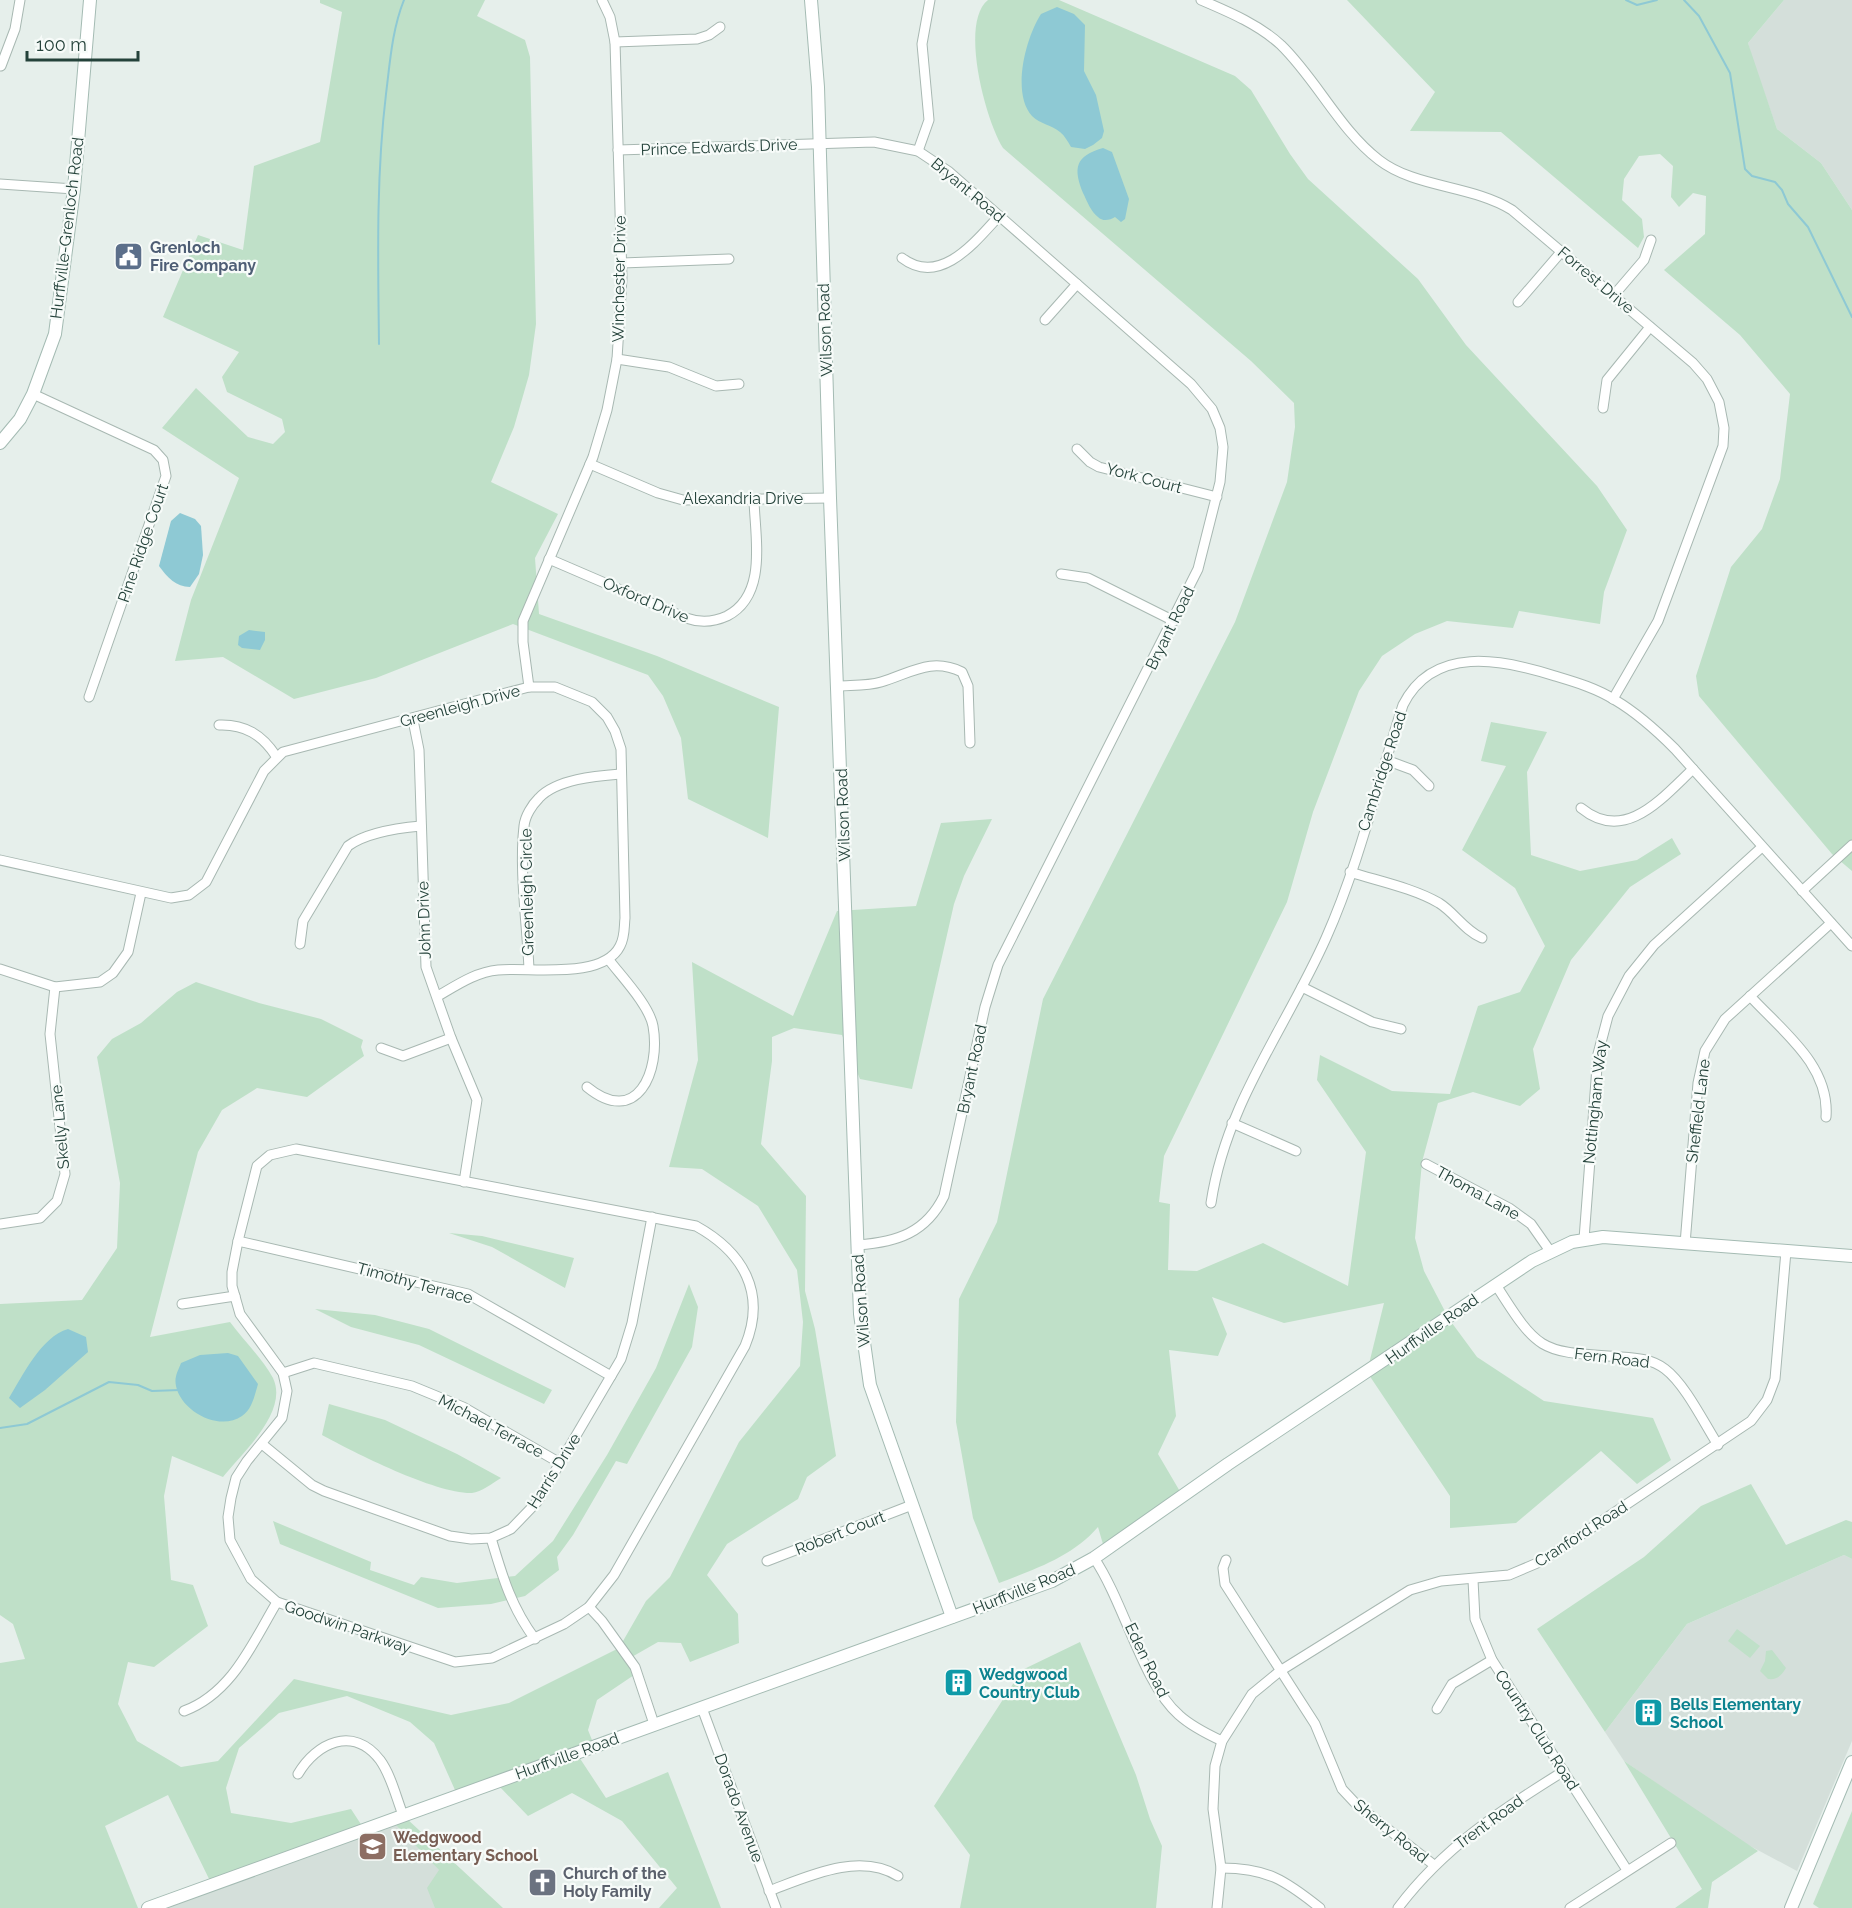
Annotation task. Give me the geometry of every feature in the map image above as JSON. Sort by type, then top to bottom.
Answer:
[{"type":"street","points":[[1,66],[19,18],[20,0]]},
{"type":"street","name":"Hurffville-Grenloch Road","points":[[0,443],[20,419],[33,394],[55,334],[74,189],[90,0]]},
{"type":"street","name":"Winchester Drive","points":[[530,687],[523,642],[523,621],[590,464],[605,417],[621,316],[622,263],[615,42],[610,16],[602,0]]},
{"type":"street","name":"Wilson Road","points":[[811,0],[815,39],[819,144],[860,1314],[870,1385],[952,1617]]},
{"type":"street","points":[[918,151],[929,120],[922,44],[930,0]]},
{"type":"street","name":"Forrest Drive","points":[[1201,0],[1247,21],[1280,45],[1359,143],[1381,162],[1407,174],[1496,201],[1512,210],[1699,369],[1712,386],[1722,410],[1724,437],[1720,458],[1658,621],[1613,699]]},
{"type":"street","points":[[615,42],[697,39],[709,35],[720,27]]},
{"type":"street","name":"Bryant Road","points":[[819,144],[874,142],[918,151],[948,171],[1206,400],[1216,420],[1223,447],[1222,471],[1217,497],[1198,569],[1174,621],[996,971],[985,1007],[947,1186],[940,1205],[925,1224],[912,1234],[882,1243],[858,1245]]},
{"type":"street","name":"Prince Edwards Drive","points":[[618,150],[819,144]]},
{"type":"street","points":[[0,184],[74,189]]},
{"type":"street","points":[[902,258],[909,264],[923,267],[952,261],[968,249],[999,216]]},
{"type":"street","points":[[1614,295],[1644,260],[1651,240]]},
{"type":"street","points":[[1518,302],[1562,251]]},
{"type":"street","points":[[622,263],[729,259]]},
{"type":"street","points":[[1046,320],[1077,284]]},
{"type":"street","points":[[1603,408],[1606,380],[1650,327]]},
{"type":"street","points":[[616,359],[669,367],[716,386],[739,384]]},
{"type":"street","name":"Pine Ridge Court","points":[[33,394],[154,450],[164,459],[166,476],[89,697]]},
{"type":"street","name":"York Court","points":[[1077,449],[1090,462],[1099,467],[1217,497]]},
{"type":"street","name":"Alexandria Drive","points":[[590,464],[676,499],[698,501],[830,498]]},
{"type":"street","name":"Oxford Drive","points":[[549,559],[686,618],[702,622],[717,620],[741,606],[754,583],[754,500]]},
{"type":"street","points":[[1061,574],[1088,578],[1174,621]]},
{"type":"street","name":"Cambridge Road","points":[[1211,1203],[1221,1150],[1232,1123],[1326,937],[1350,872],[1407,696],[1425,677],[1452,663],[1488,661],[1519,666],[1580,684],[1613,699],[1652,727],[1693,769],[1852,946]]},
{"type":"street","points":[[838,686],[879,683],[938,664],[951,666],[963,672],[968,686],[970,743]]},
{"type":"street","name":"Greenleigh Drive","points":[[276,756],[292,749],[413,720],[530,687],[555,687],[592,702],[607,717],[621,749],[625,918],[621,946],[609,960]]},
{"type":"street","name":"John Drive","points":[[413,720],[419,750],[425,960],[451,1038],[477,1100],[464,1182]]},
{"type":"street","points":[[0,860],[141,893],[180,898],[198,890],[206,882],[264,771],[276,756],[252,731],[232,724],[219,725]]},
{"type":"street","points":[[1386,760],[1413,770],[1429,786]]},
{"type":"street","points":[[1581,808],[1602,820],[1618,821],[1633,818],[1651,808],[1693,769]]},
{"type":"street","name":"Greenleigh Circle","points":[[529,969],[524,842],[524,824],[529,810],[540,796],[557,787],[594,776],[621,774]]},
{"type":"street","points":[[300,944],[303,921],[348,846],[354,841],[399,828],[421,826]]},
{"type":"street","points":[[1802,891],[1852,845]]},
{"type":"street","name":"Nottingham Way","points":[[1584,1239],[1598,1054],[1608,1016],[1629,976],[1654,945],[1762,847]]},
{"type":"street","points":[[1350,872],[1434,900],[1452,913],[1467,930],[1482,938]]},
{"type":"street","points":[[0,969],[55,987],[100,982],[113,973],[128,952],[141,893]]},
{"type":"street","name":"Sheffield Lane","points":[[1685,1244],[1702,1059],[1719,1027],[1831,922]]},
{"type":"street","points":[[438,996],[481,974],[529,969],[592,967],[609,960],[650,1017],[654,1045],[652,1068],[643,1087],[625,1102],[604,1100],[587,1087]]},
{"type":"street","name":"Skelly Lane","points":[[0,1224],[40,1218],[57,1201],[65,1174],[50,1034],[55,987]]},
{"type":"street","points":[[1302,987],[1372,1022],[1401,1029]]},
{"type":"street","points":[[1750,996],[1814,1066],[1826,1092],[1826,1117]]},
{"type":"street","points":[[381,1048],[403,1056],[451,1038]]},
{"type":"street","points":[[1232,1123],[1296,1151]]},
{"type":"street","name":"Goodwin Parkway","points":[[296,1149],[464,1182],[696,1226],[716,1237],[745,1271],[750,1286],[754,1316],[752,1329],[745,1346],[614,1575],[589,1607],[564,1624],[492,1658],[455,1662],[434,1657],[277,1602],[251,1579],[230,1540],[228,1517],[236,1478],[282,1418],[287,1391],[283,1373],[240,1314],[232,1272],[253,1174],[263,1160],[281,1151],[296,1149]]},
{"type":"street","name":"Thoma Lane","points":[[1426,1164],[1531,1224],[1550,1251]]},
{"type":"street","name":"Harris Drive","points":[[262,1444],[312,1485],[324,1491],[450,1536],[471,1539],[491,1538],[511,1529],[527,1515],[611,1376],[628,1338],[652,1217]]},
{"type":"street","name":"Hurffville Road","points":[[148,1908],[1052,1581],[1094,1558],[1265,1439],[1550,1251],[1584,1239],[1603,1237],[1852,1256]]},
{"type":"street","name":"Timothy Terrace","points":[[238,1241],[468,1294],[611,1376]]},
{"type":"street","name":"Cranford Road","points":[[1217,1908],[1221,1868],[1213,1800],[1215,1766],[1222,1741],[1246,1700],[1280,1671],[1410,1590],[1441,1581],[1473,1580],[1509,1575],[1536,1564],[1751,1421],[1770,1394],[1777,1361],[1786,1251]]},
{"type":"street","name":"Fern Road","points":[[1496,1285],[1526,1331],[1545,1347],[1564,1352],[1643,1359],[1665,1368],[1676,1380],[1718,1445]]},
{"type":"street","points":[[182,1304],[235,1296]]},
{"type":"street","name":"Michael Terrace","points":[[283,1373],[314,1363],[412,1386],[463,1407],[560,1463]]},
{"type":"street","name":"Robert Court","points":[[767,1561],[912,1505]]},
{"type":"street","points":[[491,1538],[507,1593],[518,1616],[535,1639]]},
{"type":"street","name":"Eden Road","points":[[1094,1558],[1111,1584],[1151,1675],[1166,1700],[1179,1716],[1222,1741]]},
{"type":"street","name":"Sherry Road","points":[[1226,1560],[1223,1568],[1226,1584],[1315,1724],[1337,1782],[1347,1795],[1434,1865]]},
{"type":"street","name":"Country Club Road","points":[[1473,1580],[1475,1619],[1492,1660],[1627,1870]]},
{"type":"street","points":[[184,1711],[202,1704],[228,1682],[277,1602]]},
{"type":"street","points":[[589,1607],[635,1667],[654,1724]]},
{"type":"street","points":[[1437,1709],[1452,1684],[1492,1660]]},
{"type":"street","name":"Dorado Avenue","points":[[702,1708],[776,1908]]},
{"type":"street","points":[[298,1774],[314,1752],[328,1744],[346,1740],[360,1744],[380,1760],[403,1815]]},
{"type":"street","points":[[1791,1908],[1852,1762]]},
{"type":"street","name":"Trent Road","points":[[1398,1908],[1434,1865],[1491,1817],[1564,1771]]},
{"type":"street","points":[[1570,1908],[1671,1843]]},
{"type":"street","points":[[769,1891],[820,1873],[858,1866],[875,1866],[898,1876]]},
{"type":"street","points":[[1221,1868],[1261,1871],[1276,1876],[1320,1908]]},
{"type":"shaded area","points":[[1784,0],[1852,0],[1852,210],[1821,163],[1777,129],[1753,61],[1748,43]]},
{"type":"shaded area","points":[[1844,1555],[1852,1559],[1852,1741],[1797,1871],[1739,1840],[1624,1761],[1605,1732],[1687,1624]]},
{"type":"shaded area","name":"Wedgwood Elementary School","points":[[393,1822],[476,1908],[161,1908]]},
{"type":"green space","points":[[320,0],[485,0],[477,16],[525,40],[530,57],[536,324],[529,375],[514,427],[491,482],[558,514],[535,558],[539,614],[657,656],[779,707],[768,838],[688,799],[681,738],[663,696],[648,675],[513,624],[376,678],[294,699],[223,657],[175,661],[191,600],[239,478],[162,428],[196,388],[248,437],[273,444],[285,432],[282,419],[227,392],[222,377],[239,352],[163,317],[198,235],[243,250],[254,166],[320,142],[342,12],[320,3]]},
{"type":"green space","points":[[988,0],[1059,0],[1235,76],[1251,90],[1308,179],[1418,279],[1466,345],[1597,486],[1627,530],[1604,592],[1600,624],[1519,611],[1513,628],[1447,621],[1415,634],[1382,656],[1359,691],[1313,812],[1287,902],[1164,1156],[1159,1202],[1170,1204],[1168,1270],[1197,1271],[1263,1243],[1348,1286],[1366,1152],[1317,1080],[1320,1055],[1392,1091],[1450,1094],[1478,1006],[1520,992],[1545,946],[1515,888],[1462,850],[1506,766],[1481,761],[1491,722],[1547,732],[1527,772],[1531,855],[1580,871],[1637,860],[1672,838],[1681,854],[1630,887],[1571,960],[1533,1049],[1540,1089],[1520,1106],[1473,1092],[1438,1103],[1422,1162],[1415,1238],[1424,1271],[1449,1319],[1477,1357],[1544,1401],[1653,1418],[1671,1460],[1637,1484],[1601,1451],[1516,1523],[1450,1528],[1450,1496],[1367,1372],[1384,1303],[1284,1323],[1212,1297],[1227,1334],[1218,1356],[1169,1350],[1176,1416],[1158,1454],[1185,1500],[1105,1551],[1098,1527],[1065,1554],[999,1583],[973,1518],[956,1422],[959,1299],[997,1222],[1043,999],[1235,622],[1287,482],[1295,427],[1294,403],[1251,361],[1003,148],[989,117],[978,72],[976,29],[980,12]]},
{"type":"green space","points":[[1347,0],[1784,0],[1748,43],[1777,129],[1821,163],[1852,210],[1852,871],[1832,854],[1699,696],[1696,676],[1731,567],[1762,529],[1780,479],[1790,394],[1740,335],[1664,270],[1705,234],[1706,196],[1693,193],[1679,207],[1671,197],[1673,166],[1660,154],[1639,156],[1624,179],[1622,200],[1642,219],[1644,237],[1638,248],[1501,132],[1410,131],[1435,92]]},
{"type":"green space","points":[[992,819],[964,876],[954,904],[912,1089],[860,1079],[842,1035],[794,1028],[772,1037],[772,1061],[761,1144],[806,1196],[805,1291],[815,1329],[836,1456],[807,1477],[798,1499],[727,1544],[707,1575],[738,1614],[739,1643],[690,1662],[681,1643],[658,1642],[630,1658],[637,1673],[597,1700],[588,1730],[596,1750],[579,1757],[606,1798],[668,1772],[721,1908],[659,1908],[677,1888],[622,1821],[572,1793],[528,1816],[499,1786],[459,1799],[434,1743],[410,1722],[347,1696],[279,1713],[239,1748],[226,1788],[231,1813],[291,1823],[351,1809],[366,1832],[212,1885],[168,1795],[105,1826],[138,1908],[0,1908],[0,1663],[25,1659],[13,1624],[0,1615],[0,1304],[82,1300],[117,1248],[120,1183],[97,1057],[112,1039],[141,1023],[177,992],[196,982],[259,1003],[321,1019],[363,1040],[361,1047],[364,1056],[307,1097],[257,1088],[222,1110],[198,1152],[150,1337],[230,1322],[273,1378],[276,1391],[275,1404],[261,1431],[223,1477],[172,1456],[164,1496],[171,1580],[193,1585],[208,1626],[154,1667],[128,1662],[118,1704],[137,1741],[181,1767],[218,1761],[294,1679],[451,1715],[509,1703],[619,1648],[646,1601],[670,1577],[739,1442],[800,1366],[803,1322],[797,1270],[758,1206],[702,1169],[669,1167],[698,1060],[692,962],[793,1016],[837,911],[916,906],[941,823]]},
{"type":"green space","points":[[449,1233],[482,1236],[574,1258],[565,1288],[492,1247]]},
{"type":"green space","points":[[689,1284],[698,1307],[692,1347],[627,1464],[616,1461],[573,1535],[557,1557],[559,1570],[525,1596],[491,1604],[438,1608],[280,1544],[273,1521],[371,1562],[370,1570],[414,1585],[421,1577],[457,1583],[515,1576],[553,1541],[607,1455],[656,1368]]},
{"type":"green space","points":[[315,1309],[375,1315],[429,1329],[552,1390],[544,1404],[419,1345],[351,1327]]},
{"type":"green space","points":[[329,1404],[385,1420],[501,1478],[476,1492],[457,1492],[396,1471],[322,1435]]},
{"type":"green space","points":[[1751,1484],[1786,1545],[1846,1520],[1852,1522],[1852,1559],[1844,1555],[1687,1624],[1605,1732],[1537,1629],[1644,1557],[1701,1506]]},
{"type":"green space","points":[[1737,1629],[1760,1646],[1750,1658],[1728,1641]]},
{"type":"green space","name":"Wedgwood Country Club","points":[[1080,1642],[1136,1775],[1150,1819],[1162,1846],[1156,1908],[960,1908],[970,1855],[934,1806],[1022,1670]]},
{"type":"green space","points":[[1772,1650],[1786,1668],[1778,1677],[1768,1679],[1760,1671],[1765,1661],[1766,1651]]},
{"type":"green space","points":[[1624,1761],[1758,1851],[1712,1882],[1708,1908],[1675,1908],[1702,1889]]},
{"type":"green space","points":[[1852,1811],[1852,1908],[1819,1908],[1813,1904]]},
{"type":"green space","points":[[406,1818],[503,1908],[435,1908],[427,1888],[439,1870],[393,1822]]},
{"type":"water","points":[[1057,7],[1074,14],[1085,25],[1084,71],[1096,95],[1104,131],[1102,138],[1085,149],[1071,147],[1060,132],[1032,116],[1022,94],[1023,65],[1030,36],[1041,14]]},
{"type":"water","points":[[1103,148],[1112,152],[1129,199],[1125,219],[1121,222],[1115,217],[1104,220],[1096,215],[1089,206],[1078,177],[1079,164],[1082,159]]},
{"type":"water","points":[[180,513],[195,519],[201,526],[203,555],[199,574],[190,587],[172,581],[159,566],[171,521]]},
{"type":"water","points":[[249,630],[265,632],[265,640],[260,650],[242,648],[238,645],[239,636]]},
{"type":"water","points":[[68,1329],[86,1337],[88,1352],[45,1390],[20,1408],[9,1398],[20,1379],[41,1348],[58,1333]]},
{"type":"water","points":[[228,1353],[238,1356],[258,1384],[248,1410],[242,1416],[223,1422],[212,1420],[193,1411],[179,1395],[176,1377],[181,1363],[200,1355]]},
{"type":"waterway","points":[[379,344],[378,219],[383,125],[392,46],[404,0]]},
{"type":"waterway","points":[[1626,0],[1637,5],[1657,0]]},
{"type":"waterway","points":[[1684,0],[1699,16],[1730,73],[1745,169],[1752,176],[1775,182],[1782,190],[1788,204],[1808,227],[1852,317]]},
{"type":"waterway","points":[[0,1428],[27,1424],[109,1382],[138,1385],[152,1391],[180,1390]]},
{"type":"place","name":"Grenloch Fire Company","points":[[129,256]]},
{"type":"place","name":"Wedgwood Country Club","points":[[958,1683]]},
{"type":"place","name":"Bells Elementary School","points":[[1649,1713]]},
{"type":"place","name":"Wedgwood Elementary School","points":[[372,1846]]},
{"type":"place","name":"Church of the Holy Family","points":[[542,1882]]}]
